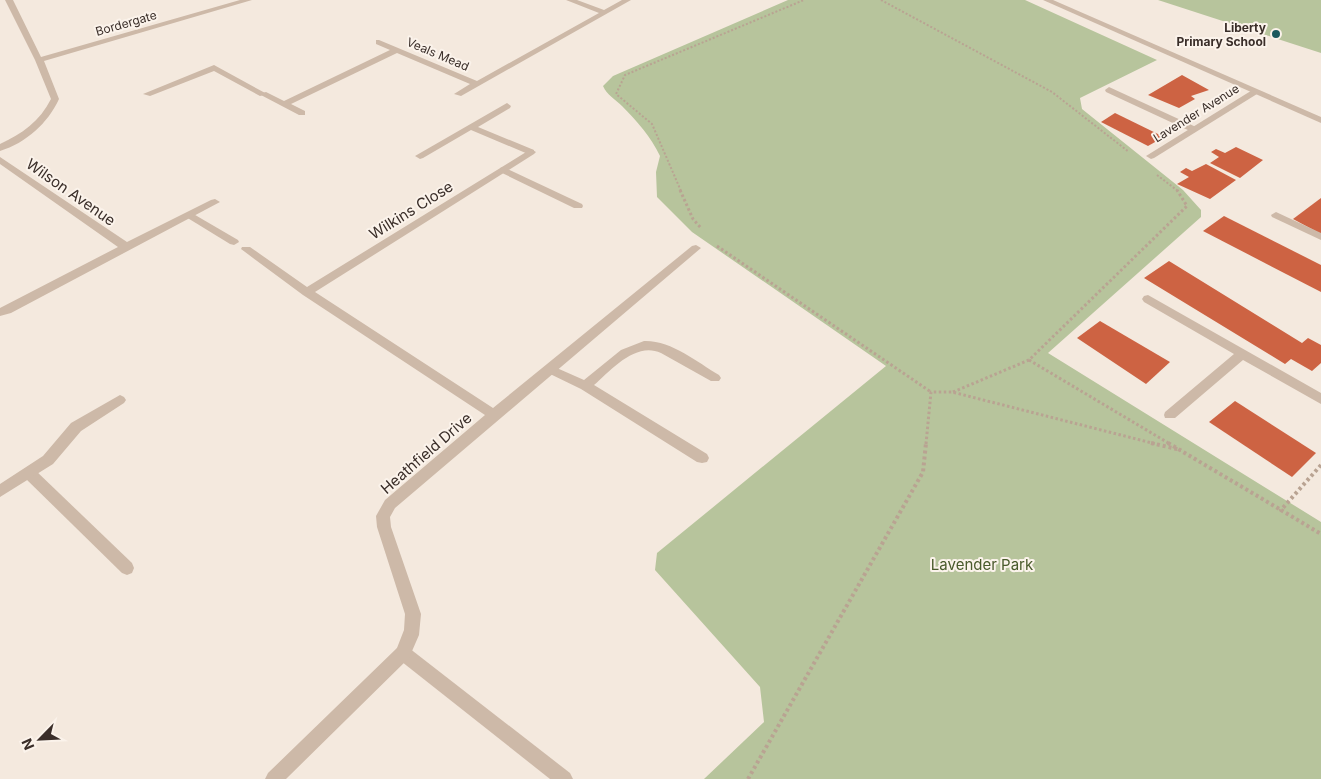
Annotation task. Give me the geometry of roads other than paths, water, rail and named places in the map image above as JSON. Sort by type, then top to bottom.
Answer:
[{"type":"street","name":"Wilson Avenue","points":[[0,148],[37,126],[52,109],[56,99],[9,0]]},
{"type":"street","name":"Bordergate","points":[[39,60],[248,0]]},
{"type":"street","points":[[570,0],[604,12]]},
{"type":"street","name":"Veals Mead","points":[[284,104],[397,50],[477,84],[627,0]]},
{"type":"street","name":"Lavender Avenue","points":[[1048,0],[1321,120]]},
{"type":"street","points":[[379,42],[397,50]]},
{"type":"street","points":[[147,94],[214,68],[302,113]]},
{"type":"street","points":[[458,94],[477,84]]},
{"type":"street","points":[[1109,90],[1193,128]]},
{"type":"street","name":"Lavender Avenue","points":[[1151,156],[1193,128],[1254,92]]},
{"type":"street","points":[[420,156],[507,106]]},
{"type":"street","name":"Wilkins Close","points":[[307,292],[531,152],[471,127]]},
{"type":"street","name":"Wilson Avenue","points":[[0,160],[126,247]]},
{"type":"street","points":[[503,170],[578,206]]},
{"type":"street","points":[[0,312],[214,202]]},
{"type":"street","points":[[190,215],[234,242]]},
{"type":"street","points":[[1276,215],[1321,237]]},
{"type":"street","name":"Heathfield Drive","points":[[274,779],[403,653],[411,638],[414,625],[413,614],[384,527],[383,516],[390,504],[494,415],[696,248]]},
{"type":"street","points":[[246,249],[307,292],[494,415]]},
{"type":"street","points":[[1148,299],[1321,399]]},
{"type":"street","points":[[585,386],[621,355],[638,347],[654,345],[715,378]]},
{"type":"street","points":[[1170,415],[1243,353]]},
{"type":"street","points":[[550,369],[585,386],[702,458]]},
{"type":"street","points":[[0,491],[48,460],[76,427],[120,400]]},
{"type":"street","points":[[29,473],[127,568]]},
{"type":"street","points":[[403,653],[564,779]]},
{"type":"place","name":"Liberty Primary School","points":[[1276,34]]},
{"type":"park label","name":"Lavender Park","points":[[982,564]]}]
